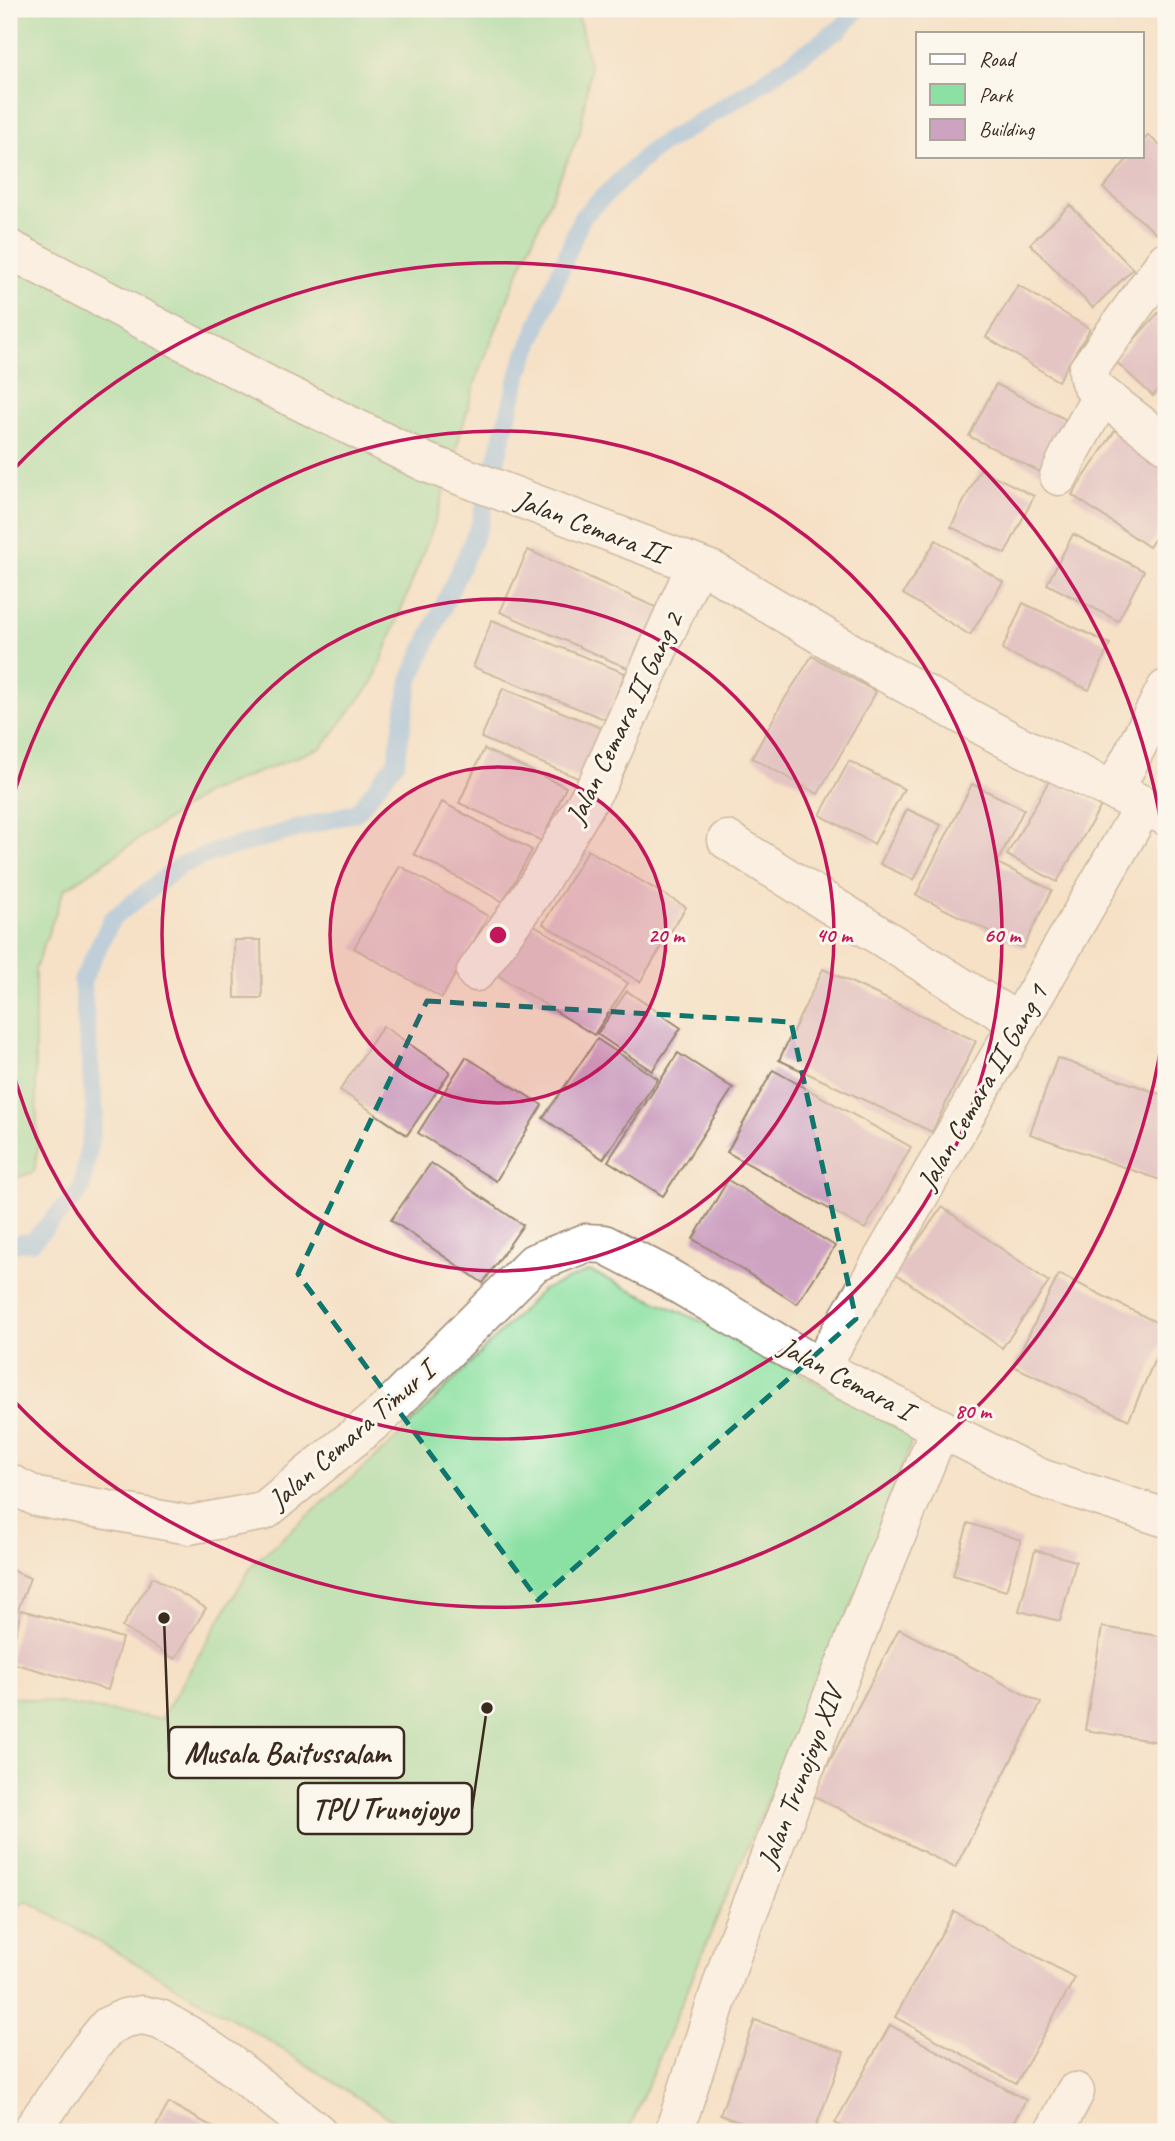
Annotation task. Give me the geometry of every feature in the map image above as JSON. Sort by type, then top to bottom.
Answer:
[{"type":"street","name":"Jalan Cemara II","points":[[9,249],[273,388],[427,463],[713,571],[877,668],[1003,737],[1141,804]]},
{"type":"street","points":[[1166,261],[1088,370],[1092,387],[1166,444]]},
{"type":"street","points":[[1059,476],[1102,396]]},
{"type":"street","name":"Jalan Cemara II Gang 2","points":[[475,972],[534,891],[598,783],[696,565]]},
{"type":"street","name":"Jalan Cemara II Gang 1","points":[[820,1368],[1019,1023],[1141,804],[1166,689]]},
{"type":"street","points":[[727,840],[1019,1023]]},
{"type":"street","name":"Jalan Cemara I","points":[[534,1263],[586,1243],[604,1244],[660,1273],[820,1368],[1040,1478],[1166,1518]]},
{"type":"street","name":"Jalan Cemara Timur I","points":[[9,1483],[37,1497],[190,1525],[264,1511],[384,1413],[534,1263]]},
{"type":"street","name":"Jalan Trunojoyo XIV","points":[[674,2132],[733,1951],[864,1613],[940,1428]]},
{"type":"street","points":[[31,2132],[108,2026],[125,2018],[142,2015],[160,2019],[190,2036],[317,2132]]},
{"type":"street","points":[[1054,2132],[1075,2092]]},
{"type":"highlighted area","points":[[427,1001],[791,1022],[856,1319],[538,1600],[298,1274]]},
{"type":"green space","points":[[16,9],[577,9],[590,69],[580,132],[519,271],[476,380],[434,525],[373,682],[322,747],[206,793],[64,890],[35,969],[38,1146],[34,1172],[9,1180],[9,35]]},
{"type":"green space","points":[[589,1271],[734,1336],[913,1437],[861,1583],[628,2132],[412,2132],[250,2029],[26,1900],[9,1914],[9,1696],[161,1719],[253,1564],[393,1442],[542,1290]]},
{"type":"building","points":[[1148,135],[1166,151],[1166,226],[1158,235],[1103,188],[1128,158],[1144,158],[1144,140]]},
{"type":"building","points":[[1070,205],[1133,269],[1093,308],[1030,244]]},
{"type":"building","points":[[1018,285],[1090,329],[1058,381],[986,337]]},
{"type":"building","points":[[1166,304],[1166,381],[1153,396],[1115,361]]},
{"type":"building","points":[[996,384],[1069,421],[1042,473],[969,436]]},
{"type":"building","points":[[1118,426],[1166,458],[1166,522],[1149,547],[1072,495]]},
{"type":"building","points":[[980,469],[1034,496],[1005,554],[951,527]]},
{"type":"building","points":[[1073,534],[1144,571],[1118,621],[1047,584]]},
{"type":"building","points":[[936,540],[1003,582],[970,635],[903,594]]},
{"type":"building","points":[[528,550],[662,610],[634,671],[500,612]]},
{"type":"building","points":[[1023,603],[1110,644],[1089,690],[1002,650]]},
{"type":"building","points":[[492,620],[625,673],[607,720],[473,667]]},
{"type":"building","points":[[812,656],[876,692],[818,794],[752,758]]},
{"type":"building","points":[[503,688],[606,730],[585,781],[481,738]]},
{"type":"building","points":[[484,749],[566,787],[542,841],[459,803]]},
{"type":"building","points":[[849,761],[904,789],[874,844],[820,815]]},
{"type":"building","points":[[1050,779],[1101,806],[1057,882],[1007,855]]},
{"type":"building","points":[[972,784],[1024,809],[997,863],[1052,890],[1023,948],[916,895]]},
{"type":"building","points":[[442,802],[532,850],[503,902],[414,854]]},
{"type":"building","points":[[907,809],[941,825],[914,880],[880,864]]},
{"type":"building","points":[[588,850],[686,907],[640,982],[543,924]]},
{"type":"building","points":[[400,866],[488,916],[442,998],[354,948]]},
{"type":"building","points":[[531,923],[628,983],[594,1035],[497,975]]},
{"type":"building","points":[[234,940],[261,940],[262,998],[235,998]]},
{"type":"building","points":[[823,969],[976,1041],[932,1132],[779,1060]]},
{"type":"building","points":[[627,991],[681,1028],[652,1071],[597,1034]]},
{"type":"building","points":[[383,1026],[450,1072],[407,1135],[340,1090]]},
{"type":"building","points":[[597,1039],[658,1079],[603,1159],[543,1118]]},
{"type":"building","points":[[678,1053],[733,1088],[663,1196],[608,1161]]},
{"type":"building","points":[[466,1057],[542,1105],[496,1181],[418,1133]]},
{"type":"building","points":[[1057,1058],[1166,1096],[1166,1182],[1030,1134]]},
{"type":"building","points":[[773,1070],[911,1147],[865,1229],[727,1152]]},
{"type":"building","points":[[431,1163],[523,1225],[483,1283],[391,1220]]},
{"type":"building","points":[[728,1180],[835,1246],[797,1304],[693,1239]]},
{"type":"building","points":[[942,1207],[1049,1282],[1002,1348],[895,1273]]},
{"type":"building","points":[[1059,1274],[1166,1327],[1166,1333],[1129,1420],[1013,1366]]},
{"type":"building","points":[[968,1523],[1021,1540],[1006,1591],[953,1575]]},
{"type":"building","points":[[1035,1550],[1076,1561],[1060,1621],[1019,1611]]},
{"type":"building","points":[[9,1569],[30,1578],[9,1633]]},
{"type":"building","points":[[153,1577],[206,1608],[175,1659],[122,1627]]},
{"type":"building","points":[[21,1610],[122,1638],[108,1690],[9,1662]]},
{"type":"building","points":[[1102,1627],[1166,1637],[1166,1699],[1159,1742],[1085,1730]]},
{"type":"building","points":[[899,1629],[1041,1703],[955,1868],[812,1795]]},
{"type":"building","points":[[954,1911],[1075,1978],[1016,2084],[895,2017]]},
{"type":"building","points":[[755,2020],[844,2052],[814,2132],[767,2132],[720,2115]]},
{"type":"building","points":[[890,2025],[1026,2100],[1008,2132],[852,2132],[835,2123]]},
{"type":"building","points":[[169,2103],[222,2132],[153,2132]]},
{"type":"waterway","points":[[9,1244],[32,1242],[81,1190],[95,1114],[82,981],[112,919],[181,865],[214,852],[357,812],[396,762],[410,680],[479,527],[520,370],[582,217],[652,150],[745,94],[841,28],[858,9]]},
{"type":"place","name":"Musala Baitussalam","points":[[164,1618]]},
{"type":"place","name":"TPU Trunojoyo","points":[[487,1708]]}]
